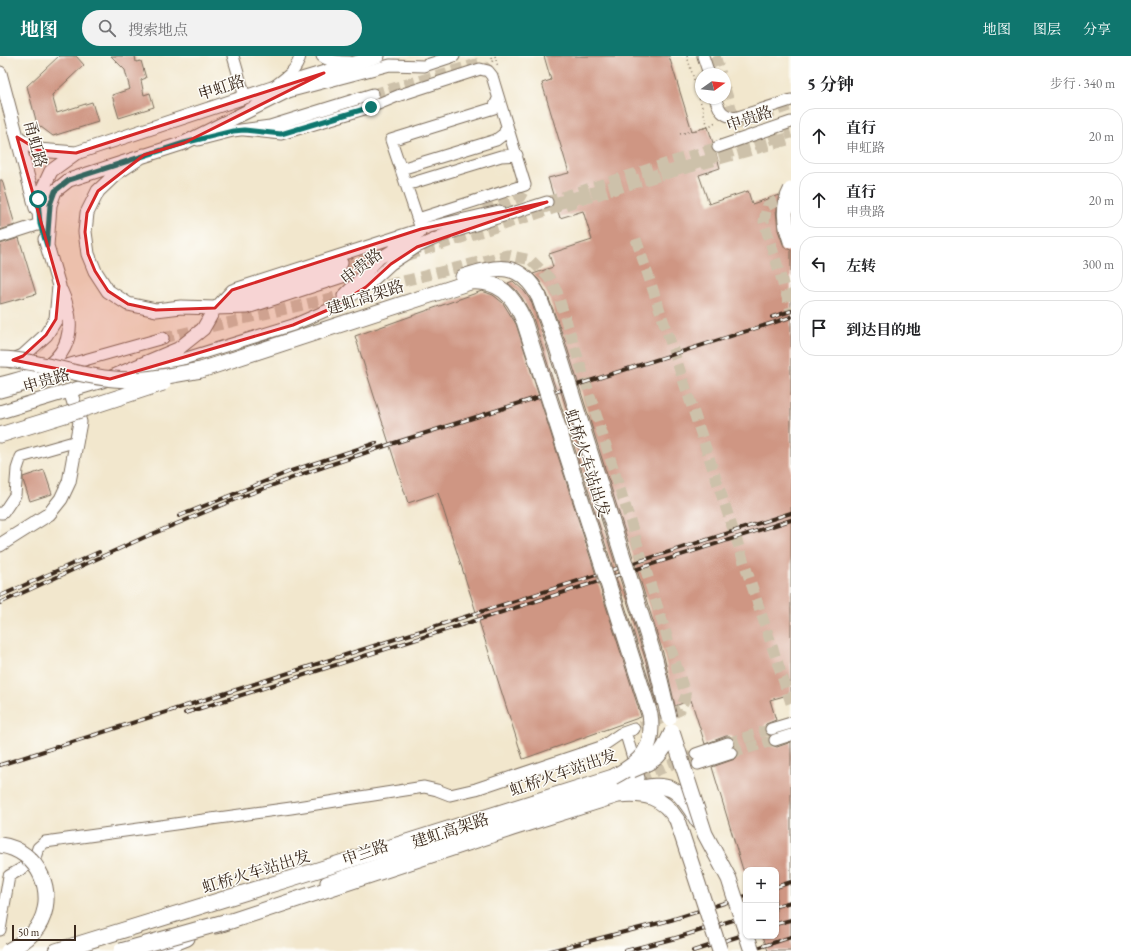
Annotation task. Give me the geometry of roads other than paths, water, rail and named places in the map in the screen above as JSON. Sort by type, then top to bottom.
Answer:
[{"type":"highway","points":[[791,190],[786,202],[785,218],[791,241]]},
{"type":"highway","points":[[440,291],[456,279],[491,269],[504,268],[525,277],[539,296],[556,344],[655,659],[672,732],[705,834]]},
{"type":"highway","name":"建虹高架路","points":[[201,370],[470,282],[488,282],[503,290],[514,301],[524,322]]},
{"type":"highway","name":"虹桥火车站出发","points":[[56,951],[613,777],[635,764],[648,748],[652,726],[650,714],[524,322]]},
{"type":"highway","points":[[0,358],[35,363],[113,379],[130,380],[160,378],[201,370]]},
{"type":"highway","points":[[0,435],[201,370]]},
{"type":"highway","points":[[613,777],[650,763],[658,757],[664,749],[672,732]]},
{"type":"highway","points":[[618,795],[655,785],[671,788],[679,795],[691,808],[729,878],[743,922]]},
{"type":"highway","name":"建虹高架路","points":[[228,921],[312,895],[513,828],[618,795],[632,794],[654,798],[670,810],[677,820],[720,951]]},
{"type":"highway","points":[[0,845],[18,851],[31,860],[39,869],[47,895],[43,916],[38,927],[30,936],[8,951]]},
{"type":"highway","points":[[121,951],[228,921]]},
{"type":"highway","points":[[154,951],[228,921]]},
{"type":"highway","points":[[749,939],[752,951]]},
{"type":"main road","name":"申虹路","points":[[40,224],[38,199],[52,171],[76,153],[245,97],[278,91],[324,73],[378,56]]},
{"type":"main road","name":"甬虹路","points":[[0,73],[40,224]]},
{"type":"main road","points":[[47,246],[50,205],[55,191],[69,180],[184,143],[278,91]]},
{"type":"main road","name":"申虹路","points":[[17,137],[38,150],[76,153]]},
{"type":"main road","points":[[144,155],[117,173],[98,191],[87,213],[85,232],[88,254],[95,271],[108,290],[128,304],[156,310],[181,307],[216,308]]},
{"type":"main road","name":"申贵路","points":[[0,365],[23,356],[46,335],[56,319],[59,286],[40,224]]},
{"type":"main road","name":"申贵路","points":[[0,412],[102,381],[178,349],[203,329],[216,308],[247,307],[343,269]]},
{"type":"main road","points":[[0,384],[38,373],[60,357],[68,337],[70,314],[59,286]]},
{"type":"main road","points":[[0,545],[49,514],[61,499],[69,482],[80,422],[70,391]]},
{"type":"street","points":[[232,56],[245,97]]},
{"type":"street","points":[[278,91],[288,76],[298,65],[300,56]]},
{"type":"street","points":[[322,56],[339,62],[357,63]]},
{"type":"street","points":[[278,91],[390,65],[424,66],[454,56]]},
{"type":"street","points":[[703,56],[706,68]]},
{"type":"street","points":[[216,308],[232,290],[420,224],[525,185],[492,76],[488,71],[480,69],[406,93],[371,107],[281,134],[244,130]]},
{"type":"street","points":[[184,143],[270,126],[373,94]]},
{"type":"street","points":[[330,309],[380,258],[420,233],[420,224],[391,140],[494,108],[498,99]]},
{"type":"street","points":[[718,104],[721,112],[726,116],[735,118],[791,100]]},
{"type":"street","name":"申贵路","points":[[718,147],[791,122]]},
{"type":"street","points":[[401,169],[496,140],[504,134],[507,126]]},
{"type":"street","points":[[406,185],[501,156],[516,156]]},
{"type":"street","name":"申贵路","points":[[102,381],[168,364],[293,325],[330,309],[366,287],[390,264],[417,247],[441,236],[547,202],[420,224]]},
{"type":"street","points":[[0,237],[40,224]]},
{"type":"street","points":[[38,373],[163,338]]},
{"type":"street","points":[[0,392],[40,381],[117,350]]},
{"type":"street","points":[[0,514],[3,513],[15,495],[17,469],[21,456],[77,441]]},
{"type":"street","points":[[791,723],[773,735],[791,735]]},
{"type":"street","name":"申兰路","points":[[0,930],[9,876],[23,868],[35,858],[38,848],[45,842],[291,808],[424,787],[437,790],[450,796],[476,789],[601,747],[620,734],[630,733],[639,778],[442,842],[125,951]]},
{"type":"street","points":[[697,759],[730,748]]},
{"type":"tunnel","points":[[715,56],[719,68]]},
{"type":"tunnel","points":[[373,94],[480,63],[487,69],[489,75]]},
{"type":"tunnel","points":[[730,104],[736,124],[789,106]]},
{"type":"tunnel","points":[[345,275],[791,133]]},
{"type":"tunnel","points":[[536,209],[791,138]]},
{"type":"tunnel","points":[[547,202],[718,147]]},
{"type":"tunnel","points":[[484,211],[520,197],[524,190],[520,178]]},
{"type":"tunnel","points":[[791,193],[767,206],[764,222],[791,310]]},
{"type":"tunnel","points":[[636,239],[791,703]]},
{"type":"tunnel","points":[[341,263],[395,248]]},
{"type":"tunnel","points":[[163,338],[507,255],[531,260],[549,278],[557,292],[686,696],[680,710],[634,729]]},
{"type":"tunnel","points":[[728,743],[771,729]]},
{"type":"tunnel","points":[[732,753],[775,740]]},
{"type":"tunnel","points":[[639,778],[696,754]]},
{"type":"railway","points":[[772,317],[791,311]]},
{"type":"railway","points":[[0,603],[145,537],[236,499],[300,475],[391,444],[791,317]]},
{"type":"railway","points":[[179,516],[291,471],[376,443]]},
{"type":"railway","points":[[0,765],[791,513]]},
{"type":"railway","points":[[185,713],[791,520]]},
{"type":"railway","points":[[0,596],[99,552]]},
{"type":"railway","points":[[779,886],[791,882]]},
{"type":"railway","points":[[550,951],[671,920],[743,897]]},
{"type":"railway","points":[[779,905],[791,902]]},
{"type":"railway","points":[[625,951],[676,938],[743,917]]},
{"type":"railway","points":[[779,923],[791,920]]},
{"type":"railway","points":[[693,951],[743,935]]},
{"type":"railway","points":[[748,951],[791,937]]}]
